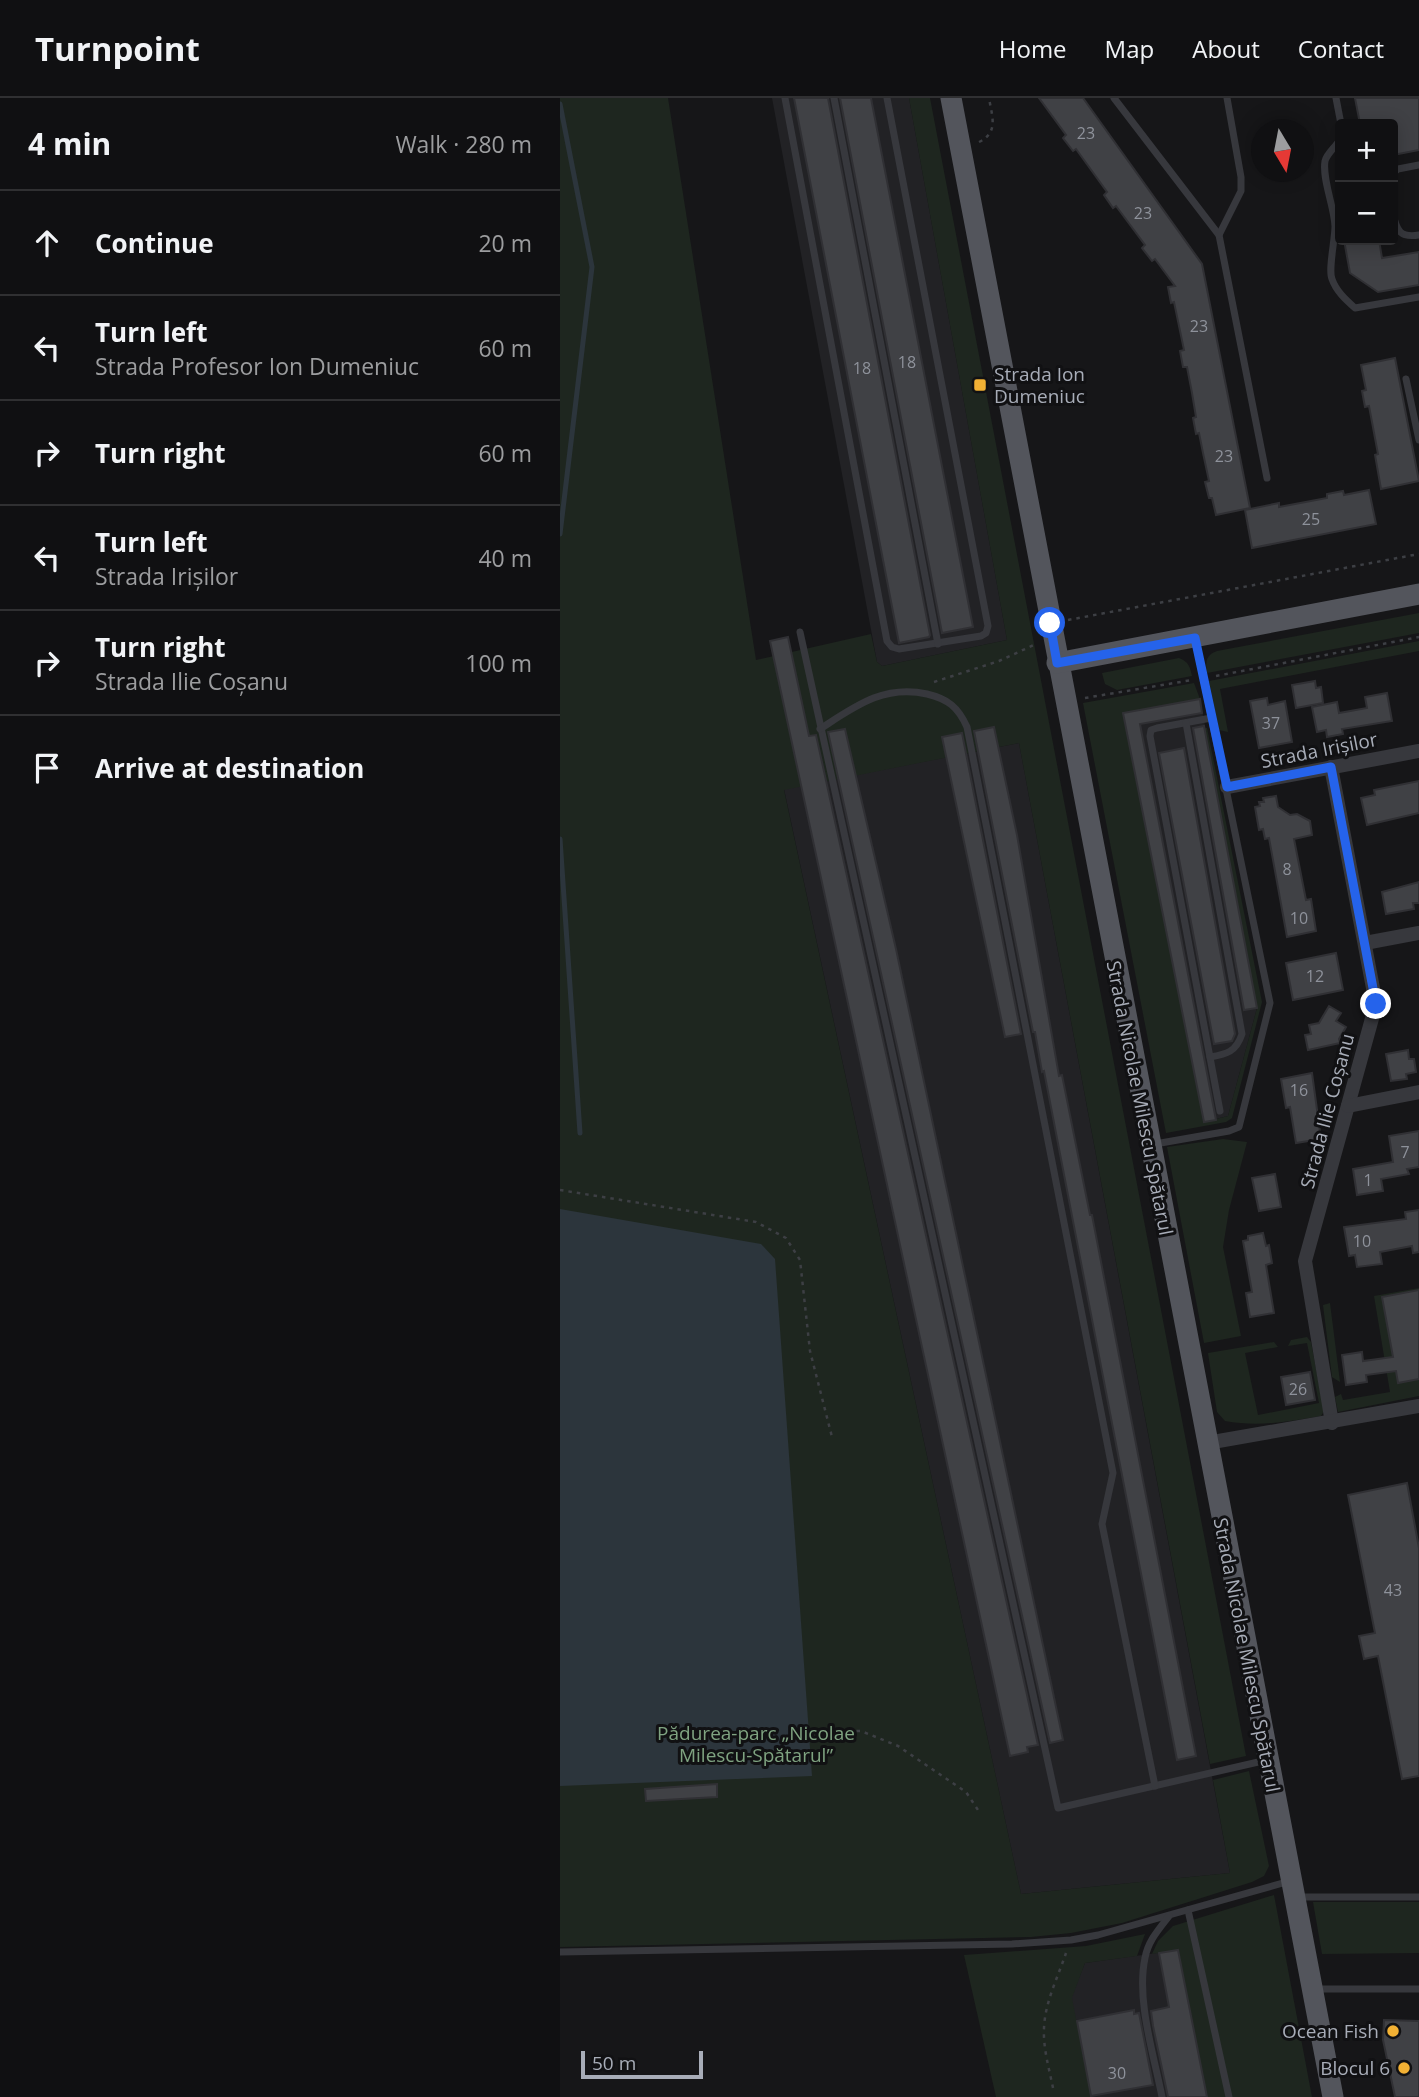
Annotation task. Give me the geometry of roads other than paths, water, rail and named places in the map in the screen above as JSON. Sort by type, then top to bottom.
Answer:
[{"type":"main road","name":"Strada Nicolae Milescu Spătarul","points":[[951,98],[1333,2097]]},
{"type":"main road","points":[[1057,663],[1419,594]]},
{"type":"street","name":"Strada Irișilor","points":[[1227,787],[1419,751]]},
{"type":"street","name":"Strada Ilie Coșanu","points":[[1331,767],[1376,1004],[1305,1261],[1332,1423]]},
{"type":"street","points":[[1365,943],[1419,933]]},
{"type":"street","points":[[1348,1106],[1419,1092]]},
{"type":"street","points":[[1207,1443],[1419,1406]]},
{"type":"lane","points":[[785,98],[887,640],[892,647],[899,649],[981,636],[986,633],[988,626],[887,98]]},
{"type":"lane","points":[[834,98],[938,644]]},
{"type":"lane","points":[[1114,98],[1219,235],[1267,478]]},
{"type":"lane","points":[[1219,235],[1241,191],[1227,98]]},
{"type":"lane","points":[[1336,98],[1340,119]]},
{"type":"lane","points":[[1335,146],[1325,165],[1335,224],[1335,247],[1330,267],[1332,280],[1355,308],[1419,297]]},
{"type":"lane","points":[[1398,169],[1419,165]]},
{"type":"lane","points":[[1398,232],[1409,237],[1419,235]]},
{"type":"lane","points":[[1406,379],[1419,440]]},
{"type":"lane","points":[[800,632],[1058,1808],[1267,1760]]},
{"type":"lane","points":[[1150,1145],[1239,1127],[1270,1003],[1195,638]]},
{"type":"lane","points":[[820,729],[880,695],[907,689],[933,695],[951,703],[960,712],[967,727],[1113,1474],[1102,1524],[1155,1786]]},
{"type":"lane","points":[[1211,718],[1157,728],[1151,730],[1150,736],[1220,1111]]},
{"type":"lane","points":[[1186,723],[1242,1034],[1231,1053],[1210,1057]]},
{"type":"lane","points":[[560,1952],[998,1945],[1071,1940],[1098,1935],[1188,1910],[1292,1889],[1419,1898]]},
{"type":"lane","points":[[1188,1910],[1229,2097]]},
{"type":"lane","points":[[1162,2097],[1142,1982],[1145,1956],[1153,1937],[1169,1915]]},
{"type":"lane","points":[[1311,1989],[1419,1989]]},
{"type":"waterway","points":[[560,104],[592,267],[560,534]]},
{"type":"waterway","points":[[560,839],[580,1133]]},
{"type":"place","name":"Strada Ion Dumeniuc","points":[[980,385]]},
{"type":"place","name":"Ocean Fish","points":[[1393,2031]]},
{"type":"place","name":"Blocul 6","points":[[1404,2068]]},
{"type":"park label","name":"Pădurea-parc „Nicolae Milescu-Spătarul”","points":[[756,1744]]}]
